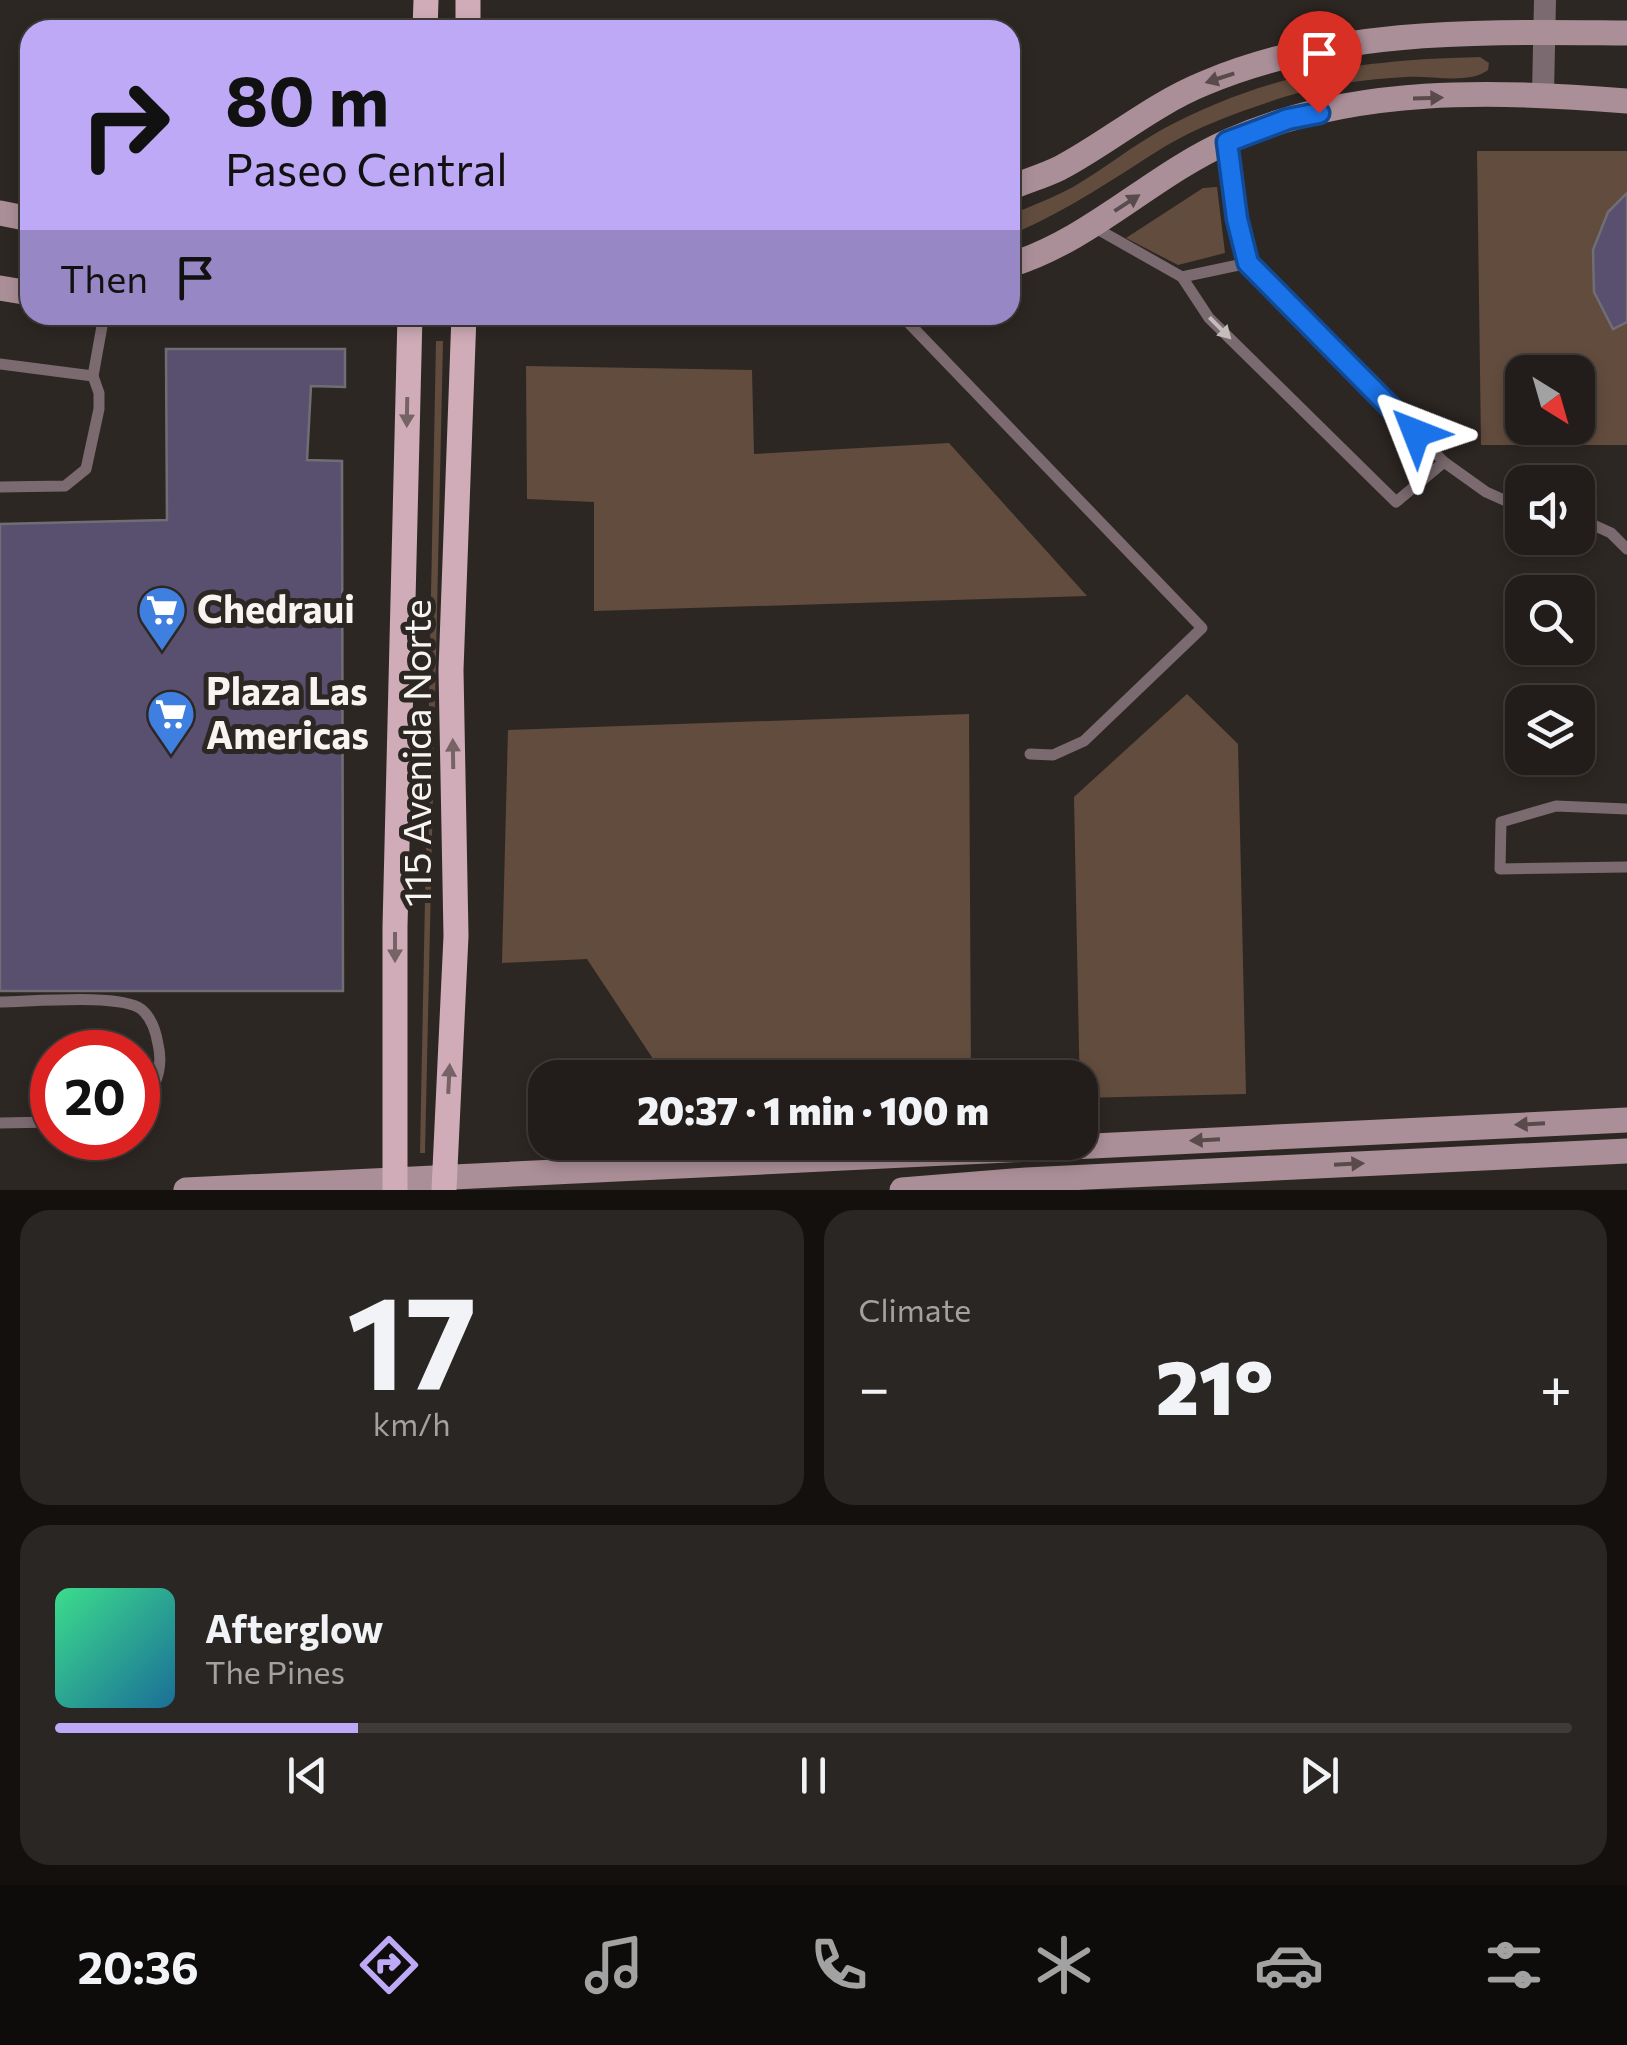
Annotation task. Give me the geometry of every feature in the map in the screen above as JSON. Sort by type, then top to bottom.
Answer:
[{"type":"main road","points":[[1020,184],[1060,167],[1203,83],[1286,56],[1392,36],[1627,32]]},
{"type":"main road","points":[[1020,260],[1092,226],[1227,142],[1288,119],[1379,100],[1543,94],[1627,101]]},
{"type":"main road","name":"115 Avenida Norte","points":[[395,1184],[396,927],[410,325]]},
{"type":"main road","name":"115 Avenida Norte","points":[[445,1183],[456,936],[451,670],[464,325]]},
{"type":"main road","points":[[186,1190],[445,1183],[1627,1120]]},
{"type":"main road","points":[[902,1190],[1026,1180],[1627,1151]]},
{"type":"street","points":[[1543,94],[1545,0]]},
{"type":"lane","points":[[1227,142],[1237,219],[1248,263],[1444,462],[1505,500]]},
{"type":"lane","points":[[1092,226],[1182,277],[1209,318],[1396,502],[1444,462]]},
{"type":"lane","points":[[1182,277],[1248,263]]},
{"type":"lane","points":[[0,487],[65,486],[86,469],[100,408],[92,376],[102,325]]},
{"type":"lane","points":[[911,325],[1202,628],[1084,742],[1054,755],[1030,754]]},
{"type":"lane","points":[[0,364],[92,376]]},
{"type":"lane","points":[[1595,525],[1611,532],[1627,549]]},
{"type":"lane","points":[[1627,808],[1556,806],[1501,822],[1500,868],[1627,867]]},
{"type":"lane","points":[[0,1002],[120,1001],[142,1010],[155,1030]]},
{"type":"lane","points":[[0,1123],[30,1122]]},
{"type":"shaded area","points":[[1480,57],[1489,63],[1488,70],[1470,77],[1406,77],[1345,83],[1238,113],[1178,139],[1020,231],[1020,211],[1073,187],[1163,129],[1203,110],[1279,82],[1396,62]]},
{"type":"shaded area","points":[[1477,151],[1627,151],[1627,445],[1595,445],[1595,355],[1505,355],[1505,445],[1481,445]]},
{"type":"shaded area","points":[[1217,187],[1225,253],[1178,265],[1126,238],[1203,188]]},
{"type":"shaded area","points":[[436,341],[443,341],[425,1153],[420,1153]]},
{"type":"shaded area","points":[[526,366],[752,370],[754,454],[949,443],[1087,596],[594,611],[594,502],[527,499]]},
{"type":"shaded area","points":[[1187,694],[1238,744],[1246,1094],[1098,1098],[1098,1060],[1079,1060],[1074,797]]},
{"type":"shaded area","points":[[969,714],[971,1060],[654,1060],[587,959],[502,963],[508,730]]},
{"type":"building","points":[[1627,193],[1627,322],[1613,329],[1594,292],[1593,250],[1608,212]]},
{"type":"building","name":"Plaza Las Americas","points":[[166,349],[345,349],[345,387],[311,386],[307,460],[342,461],[343,991],[0,991],[0,524],[167,520]]},
{"type":"place","name":"Chedraui","points":[[162,652]]},
{"type":"place","name":"Plaza Las Americas","points":[[171,756]]},
{"type":"route","points":[[1319,113],[1288,119],[1227,142],[1237,219],[1248,263],[1416,433]]}]
